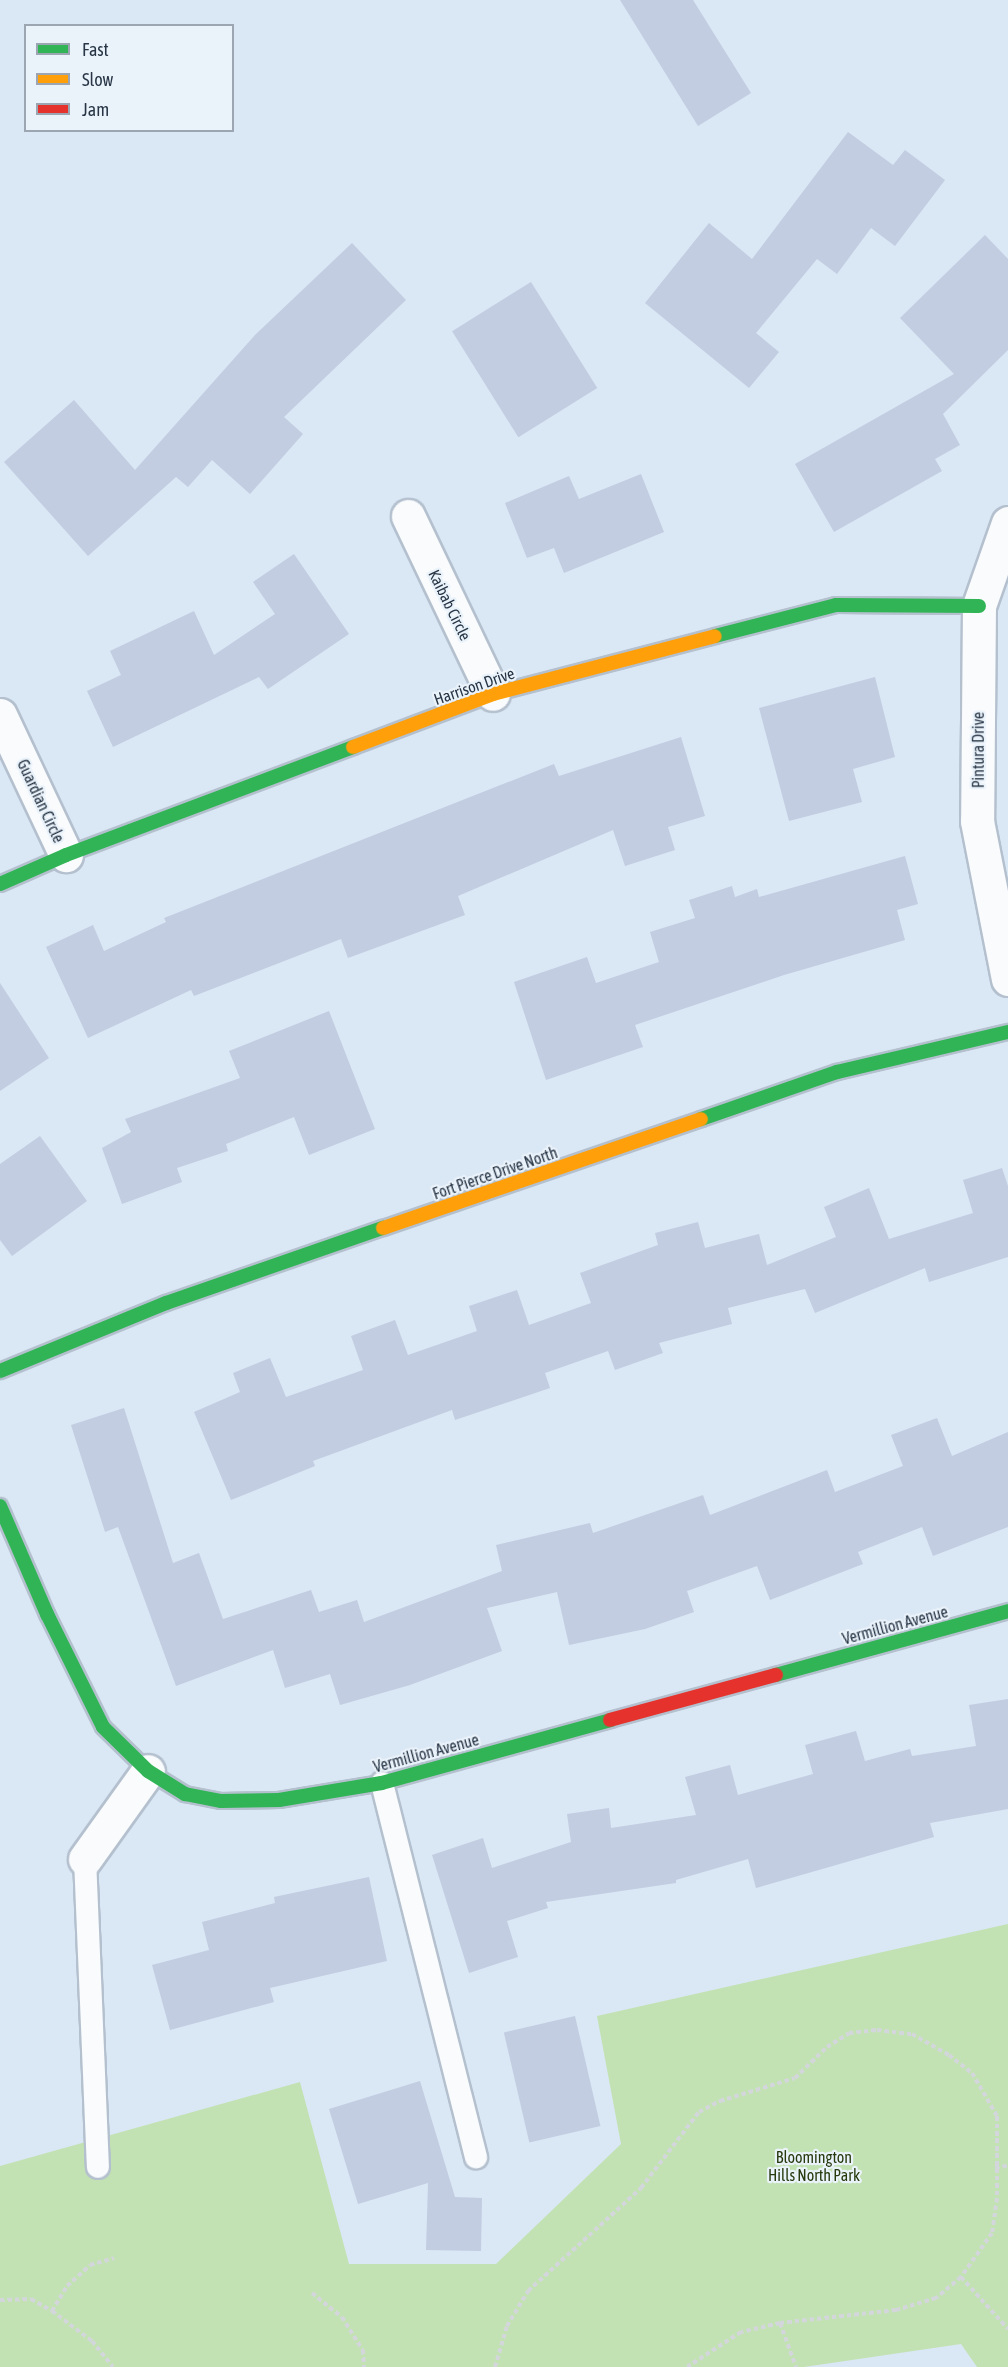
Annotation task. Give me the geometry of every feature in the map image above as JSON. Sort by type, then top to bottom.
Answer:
[{"type":"street","name":"Kaibab Circle","points":[[408,516],[493,694]]},
{"type":"street","name":"Pintura Drive","points":[[1008,523],[979,606],[977,820],[1008,979]]},
{"type":"street","name":"Harrison Drive","points":[[0,884],[66,855],[493,694],[836,606],[979,606]]},
{"type":"street","name":"Guardian Circle","points":[[0,715],[66,855]]},
{"type":"street","name":"Fort Pierce Drive North","points":[[0,1371],[166,1303],[837,1072],[1008,1032]]},
{"type":"street","name":"Vermillion Avenue","points":[[0,1506],[47,1614],[103,1727],[148,1771],[185,1794],[221,1801],[279,1800],[382,1783],[1008,1611]]},
{"type":"street","points":[[85,1859],[148,1771]]},
{"type":"lane","points":[[382,1783],[476,2157]]},
{"type":"lane","points":[[85,1859],[98,2167]]},
{"type":"path","points":[[497,2367],[507,2326],[528,2291],[641,2188],[699,2112],[720,2101],[795,2078],[827,2047],[849,2033],[877,2030],[912,2034],[949,2055],[972,2073],[997,2116],[994,2167],[997,2198],[992,2234],[961,2277],[936,2298],[896,2310],[780,2323],[741,2332],[687,2367]]},
{"type":"path","points":[[994,2167],[1008,2166]]},
{"type":"path","points":[[52,2311],[67,2286],[90,2265],[114,2258]]},
{"type":"path","points":[[961,2277],[1008,2329]]},
{"type":"path","points":[[312,2293],[342,2317],[363,2350],[364,2367]]},
{"type":"path","points":[[0,2300],[31,2299],[52,2311],[92,2341],[113,2367]]},
{"type":"path","points":[[780,2323],[796,2367]]},
{"type":"green space","name":"Bloomington Hills North Park","points":[[1008,1924],[1008,2367],[977,2367],[961,2344],[804,2367],[0,2367],[0,2166],[300,2082],[349,2264],[496,2264],[621,2144],[597,2016]]},
{"type":"building","points":[[620,0],[693,0],[751,93],[698,126]]},
{"type":"building","points":[[848,132],[893,165],[905,150],[945,180],[895,246],[871,228],[837,274],[817,259],[756,333],[779,352],[749,388],[645,303],[709,223],[752,259]]},
{"type":"building","points":[[985,235],[1008,259],[1008,350],[943,414],[960,445],[935,459],[942,471],[834,532],[795,464],[954,374],[900,318]]},
{"type":"building","points":[[352,243],[406,300],[284,417],[303,434],[250,494],[212,460],[188,487],[176,477],[88,556],[4,462],[74,400],[135,470],[255,335]]},
{"type":"building","points":[[531,282],[597,388],[518,437],[452,331]]},
{"type":"building","points":[[641,474],[664,532],[564,573],[554,548],[527,558],[505,503],[569,476],[579,499]]},
{"type":"building","points":[[294,554],[349,634],[268,689],[259,677],[113,747],[87,691],[121,675],[110,651],[194,611],[214,655],[275,614],[253,582]]},
{"type":"building","points":[[875,677],[895,757],[853,769],[862,802],[789,821],[759,708]]},
{"type":"building","points":[[681,737],[705,816],[668,827],[675,850],[625,866],[613,830],[458,896],[465,915],[348,958],[341,939],[194,996],[191,990],[88,1038],[46,947],[93,925],[104,951],[166,922],[164,918],[554,764],[559,776]]},
{"type":"building","points":[[905,856],[918,904],[897,910],[905,940],[784,975],[635,1025],[643,1047],[546,1080],[514,982],[587,957],[596,983],[659,962],[650,932],[695,918],[689,900],[732,886],[735,897],[757,889],[759,897]]},
{"type":"building","points":[[0,983],[49,1058],[0,1091]]},
{"type":"building","points":[[329,1011],[375,1129],[309,1155],[294,1117],[226,1144],[228,1151],[177,1168],[182,1182],[122,1204],[102,1148],[131,1132],[125,1119],[240,1078],[229,1051]]},
{"type":"building","points":[[40,1136],[87,1201],[12,1256],[0,1240],[0,1164]]},
{"type":"building","points":[[1002,1168],[1008,1186],[1008,1257],[929,1282],[925,1268],[815,1313],[805,1289],[728,1308],[732,1324],[659,1343],[663,1353],[615,1370],[608,1351],[545,1373],[550,1388],[455,1420],[452,1410],[313,1461],[315,1466],[231,1500],[194,1412],[240,1392],[233,1373],[270,1358],[286,1397],[363,1370],[351,1336],[395,1320],[408,1355],[477,1331],[469,1306],[517,1290],[529,1325],[591,1303],[580,1273],[658,1245],[655,1233],[698,1222],[705,1248],[759,1234],[767,1265],[836,1237],[824,1207],[869,1188],[889,1239],[973,1213],[963,1180]]},
{"type":"building","points":[[124,1408],[173,1563],[199,1553],[223,1619],[311,1590],[319,1612],[357,1600],[364,1622],[502,1571],[496,1545],[590,1523],[593,1533],[703,1495],[710,1515],[827,1470],[835,1492],[903,1466],[891,1435],[937,1418],[952,1456],[1008,1432],[1008,1527],[933,1556],[922,1527],[858,1552],[863,1564],[770,1600],[757,1566],[687,1591],[694,1612],[645,1629],[569,1645],[557,1592],[487,1608],[502,1651],[410,1685],[340,1705],[330,1674],[285,1688],[273,1650],[176,1686],[118,1527],[105,1532],[71,1425]]},
{"type":"building","points":[[1008,1699],[1008,1809],[930,1823],[934,1837],[756,1888],[748,1859],[676,1880],[676,1883],[546,1902],[548,1908],[507,1921],[518,1957],[469,1973],[432,1855],[483,1838],[492,1868],[571,1842],[567,1814],[609,1808],[611,1828],[696,1815],[685,1777],[730,1765],[738,1795],[813,1774],[805,1745],[856,1731],[865,1761],[910,1749],[912,1756],[976,1746],[969,1705]]},
{"type":"building","points":[[369,1877],[387,1961],[270,1988],[274,2002],[170,2030],[152,1965],[209,1950],[202,1922],[275,1903],[274,1897]]},
{"type":"building","points":[[575,2016],[600,2126],[529,2143],[504,2032]]},
{"type":"building","points":[[420,2081],[455,2197],[482,2198],[481,2251],[426,2250],[428,2183],[358,2204],[329,2109]]},
{"type":"traffic: fast","points":[[715,636],[836,605],[979,606]]},
{"type":"traffic: fast","points":[[0,884],[66,855],[353,747]]},
{"type":"traffic: fast","points":[[701,1119],[837,1072],[1008,1032]]},
{"type":"traffic: fast","points":[[0,1371],[166,1303],[383,1228]]},
{"type":"traffic: fast","points":[[0,1506],[47,1614],[103,1727],[148,1771],[185,1794],[221,1801],[279,1800],[382,1783],[610,1720]]},
{"type":"traffic: fast","points":[[776,1675],[1008,1611]]},
{"type":"traffic: slow","points":[[353,747],[493,694],[715,636]]},
{"type":"traffic: slow","points":[[383,1228],[701,1119]]},
{"type":"traffic: jam","points":[[610,1720],[776,1675]]}]
